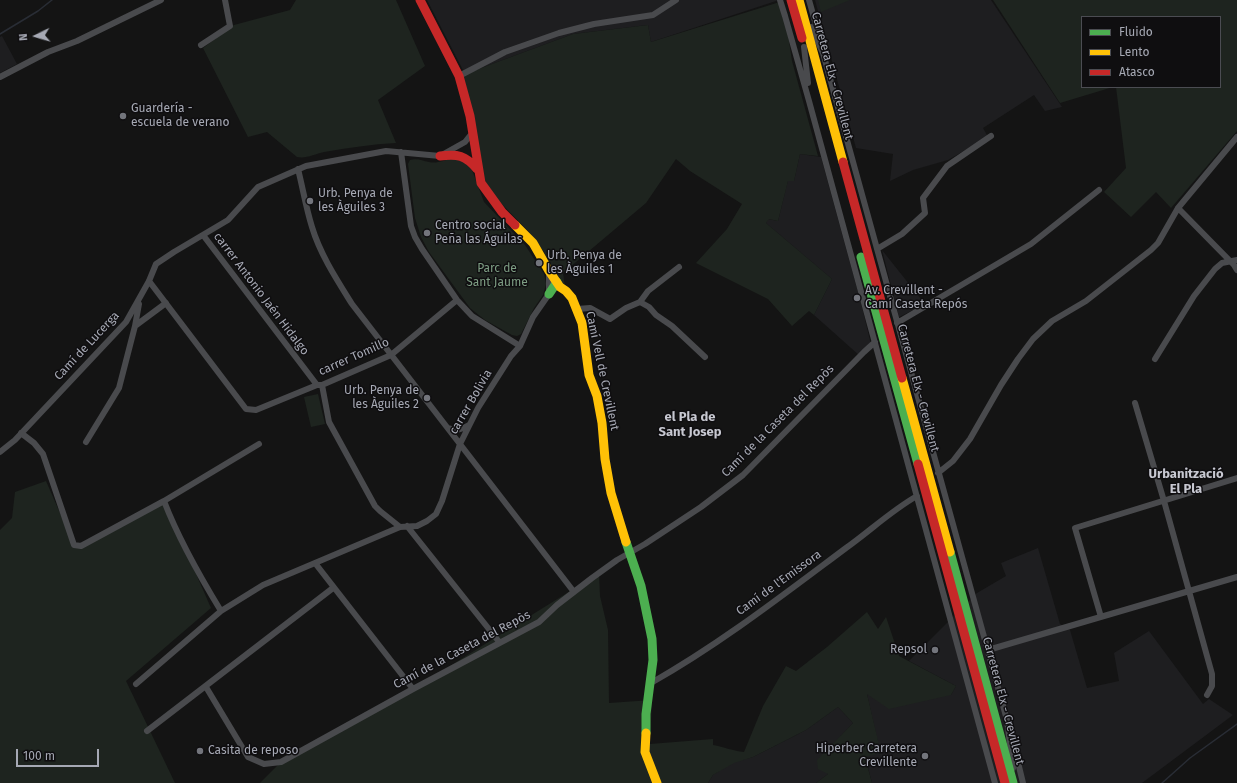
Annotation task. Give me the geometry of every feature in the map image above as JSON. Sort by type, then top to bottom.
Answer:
[{"type":"main road","name":"Camí Vell de Crevillent","points":[[420,0],[459,76],[470,116],[481,183],[502,212],[533,243],[545,262],[549,272],[572,298],[582,323],[589,375],[597,396],[611,493],[618,519],[641,586],[652,639],[653,660],[646,714],[645,752],[657,783]]},
{"type":"main road","name":"Carretera Elx - Crevillent","points":[[791,0],[1005,783]]},
{"type":"main road","name":"Carretera Elx - Crevillent","points":[[800,4],[1014,783]]},
{"type":"main road","points":[[465,157],[475,149]]},
{"type":"main road","points":[[440,156],[455,154],[465,157],[478,170]]},
{"type":"main road","points":[[549,294],[557,282]]},
{"type":"street","points":[[0,77],[42,55],[77,41],[161,0]]},
{"type":"street","points":[[201,45],[230,26],[225,0]]},
{"type":"street","points":[[459,76],[505,52],[594,24],[653,15],[676,0]]},
{"type":"street","points":[[780,0],[810,101],[991,768],[997,783]]},
{"type":"street","points":[[810,0],[823,53],[988,650],[1023,783]]},
{"type":"street","points":[[800,4],[823,53]]},
{"type":"street","points":[[804,47],[810,101]]},
{"type":"street","points":[[440,156],[461,145],[473,132]]},
{"type":"street","points":[[877,249],[902,234],[925,213],[924,198],[947,166],[991,136]]},
{"type":"street","points":[[938,473],[953,461],[970,438],[1018,358],[1033,339],[1052,321],[1086,301],[1151,250],[1158,243],[1178,208],[1237,137]]},
{"type":"street","points":[[461,145],[468,145],[475,149]]},
{"type":"street","name":"Camí de Lucerga","points":[[0,452],[21,433],[126,322],[149,281],[156,264],[228,220],[258,187],[306,166],[386,151],[440,156]]},
{"type":"street","points":[[401,152],[409,214],[415,237],[422,249],[457,300],[472,316],[520,346]]},
{"type":"street","points":[[298,169],[310,222],[335,278],[352,304],[390,355],[574,592]]},
{"type":"street","points":[[897,323],[1031,244],[1099,190]]},
{"type":"street","points":[[1178,208],[1237,270]]},
{"type":"street","name":"carrer Antonio Jaén Hidalgo","points":[[202,235],[320,385]]},
{"type":"street","points":[[1155,359],[1194,296],[1215,269],[1222,263],[1237,260]]},
{"type":"street","points":[[577,309],[590,308],[610,319],[626,308],[640,302],[648,291],[679,267]]},
{"type":"street","points":[[549,272],[549,294]]},
{"type":"street","points":[[135,326],[166,303],[149,281]]},
{"type":"street","points":[[86,442],[118,388],[135,326],[136,314],[142,293]]},
{"type":"street","name":"carrer Bolivia","points":[[136,684],[221,610],[263,585],[400,527],[416,526],[427,521],[436,514],[442,501],[460,444],[469,425],[511,356],[520,346],[533,317],[549,294]]},
{"type":"street","name":"carrer Tomillo","points":[[166,303],[246,409],[256,410],[390,355],[457,300]]},
{"type":"street","points":[[640,302],[650,307],[656,315],[672,326],[705,357]]},
{"type":"street","name":"Camí de la Caseta del Repòs","points":[[206,687],[248,757],[264,764],[281,762],[413,689],[539,622],[557,605],[617,560],[701,507],[743,475],[875,342]]},
{"type":"street","points":[[320,385],[329,422],[371,499],[380,511],[400,527]]},
{"type":"street","points":[[1135,403],[1212,674],[1212,686],[1207,695]]},
{"type":"street","points":[[448,428],[455,430],[462,429],[469,425]]},
{"type":"street","points":[[21,433],[34,443],[43,454],[74,545],[81,546],[164,501],[259,444]]},
{"type":"street","points":[[1101,617],[1076,528],[1237,478]]},
{"type":"street","name":"Camí de l'Emissora","points":[[651,683],[678,668],[725,636],[917,496]]},
{"type":"street","points":[[164,501],[175,529],[192,562],[221,610]]},
{"type":"street","points":[[408,526],[500,643]]},
{"type":"street","points":[[315,563],[413,689]]},
{"type":"street","points":[[988,650],[1237,576]]},
{"type":"street","points":[[147,731],[334,588]]},
{"type":"street","points":[[1007,720],[1014,783]]},
{"type":"shaded area","points":[[427,0],[779,0],[651,42],[648,25],[573,34],[465,74]]},
{"type":"shaded area","points":[[815,0],[991,0],[1062,107],[1045,111],[1034,95],[983,128],[988,137],[948,160],[913,170],[890,181],[893,154],[856,148]]},
{"type":"shaded area","points":[[2,36],[17,64],[0,73],[0,37]]},
{"type":"shaded area","points":[[800,154],[821,157],[872,349],[860,356],[814,315],[832,279],[766,223],[768,219],[778,221],[788,180],[794,181]]},
{"type":"shaded area","points":[[882,250],[925,304],[899,317]]},
{"type":"shaded area","points":[[1038,548],[1060,624],[1070,630],[1087,688],[1119,681],[1114,653],[1149,631],[1203,704],[1209,699],[1233,715],[1142,783],[872,783],[865,756],[880,752],[867,694],[951,695],[956,686],[909,661],[977,593],[1006,576],[1001,563]]},
{"type":"shaded area","points":[[838,707],[853,723],[818,760],[828,774],[816,783],[708,783],[713,775],[732,762],[753,757],[806,730]]},
{"type":"green space","points":[[296,0],[396,0],[425,66],[378,100],[396,143],[378,144],[324,152],[307,157],[297,157],[267,132],[248,137],[203,48],[234,25],[290,10]]},
{"type":"green space","points":[[818,0],[850,0],[821,12]]},
{"type":"green space","points":[[993,0],[1237,0],[1237,131],[1171,208],[1156,192],[1131,217],[1104,192],[1126,168],[1116,88],[1221,88],[1221,16],[1081,16],[1081,88],[1110,88],[1060,103]]},
{"type":"green space","points":[[783,1],[792,61],[818,156],[800,154],[794,181],[788,181],[778,221],[769,219],[766,223],[832,279],[814,315],[809,311],[792,326],[768,299],[696,263],[727,229],[742,204],[690,171],[676,159],[646,203],[563,273],[565,287],[553,272],[544,252],[529,232],[497,199],[486,184],[481,171],[463,79],[465,74],[573,34],[648,25],[651,42]]},
{"type":"green space","name":"Parc de Sant Jaume","points":[[452,158],[465,162],[472,170],[484,202],[525,245],[544,274],[546,284],[543,295],[534,308],[521,334],[517,336],[512,335],[485,320],[470,308],[429,252],[421,237],[415,218],[408,164],[410,160],[413,159],[429,162],[441,162]]},
{"type":"green space","points":[[318,394],[325,424],[311,427],[304,397]]},
{"type":"green space","points":[[46,481],[74,545],[81,546],[164,501],[211,608],[126,681],[175,783],[0,783],[0,530],[12,518],[15,492]]},
{"type":"green space","points":[[599,573],[600,596],[608,630],[609,703],[652,700],[650,744],[713,739],[713,745],[744,752],[763,706],[786,666],[796,671],[827,647],[867,612],[878,629],[886,617],[899,656],[956,686],[951,695],[889,709],[867,694],[881,753],[865,757],[872,783],[816,783],[828,774],[818,769],[817,760],[853,723],[838,707],[806,730],[753,757],[734,763],[713,775],[708,783],[260,783],[281,762],[413,689]]},
{"type":"waterway","points":[[0,34],[38,11],[52,0]]},
{"type":"waterway","points":[[1162,783],[1190,758],[1237,724]]},
{"type":"traffic: fast","points":[[861,257],[918,464]]},
{"type":"traffic: fast","points":[[549,294],[557,282]]},
{"type":"traffic: fast","points":[[626,542],[641,586],[652,639],[653,660],[646,714],[646,733]]},
{"type":"traffic: fast","points":[[950,552],[1013,783]]},
{"type":"traffic: slow","points":[[799,0],[843,162]]},
{"type":"traffic: slow","points":[[515,225],[533,243],[560,287],[572,298],[582,323],[589,375],[597,396],[602,423],[605,459],[611,493],[626,542]]},
{"type":"traffic: slow","points":[[902,378],[950,552]]},
{"type":"traffic: slow","points":[[646,733],[645,752],[657,783]]},
{"type":"traffic: jam","points":[[420,0],[459,76],[470,116],[481,183],[502,212],[515,225]]},
{"type":"traffic: jam","points":[[791,0],[802,38]]},
{"type":"traffic: jam","points":[[440,156],[461,156],[477,169]]},
{"type":"traffic: jam","points":[[843,162],[902,378]]},
{"type":"traffic: jam","points":[[918,464],[1005,783]]},
{"type":"place","name":"Guardería - escuela de verano","points":[[123,116]]},
{"type":"place","name":"Urb. Penya de les Àguiles 3","points":[[310,201]]},
{"type":"place","name":"Centro social Peña las Águilas","points":[[427,233]]},
{"type":"place","name":"Urb. Penya de les Àguiles 1","points":[[539,263]]},
{"type":"place","name":"Av. Crevillent - Camí Caseta Repós","points":[[857,298]]},
{"type":"place","name":"Urb. Penya de les Àguiles 2","points":[[427,398]]},
{"type":"place","name":"Repsol","points":[[935,650]]},
{"type":"place","name":"Casita de reposo","points":[[200,751]]},
{"type":"place","name":"Hiperber Carretera Crevillente","points":[[925,756]]},
{"type":"district","name":"el Pla de Sant Josep","points":[[690,424]]},
{"type":"district","name":"Urbanització El Pla","points":[[1186,482]]}]
